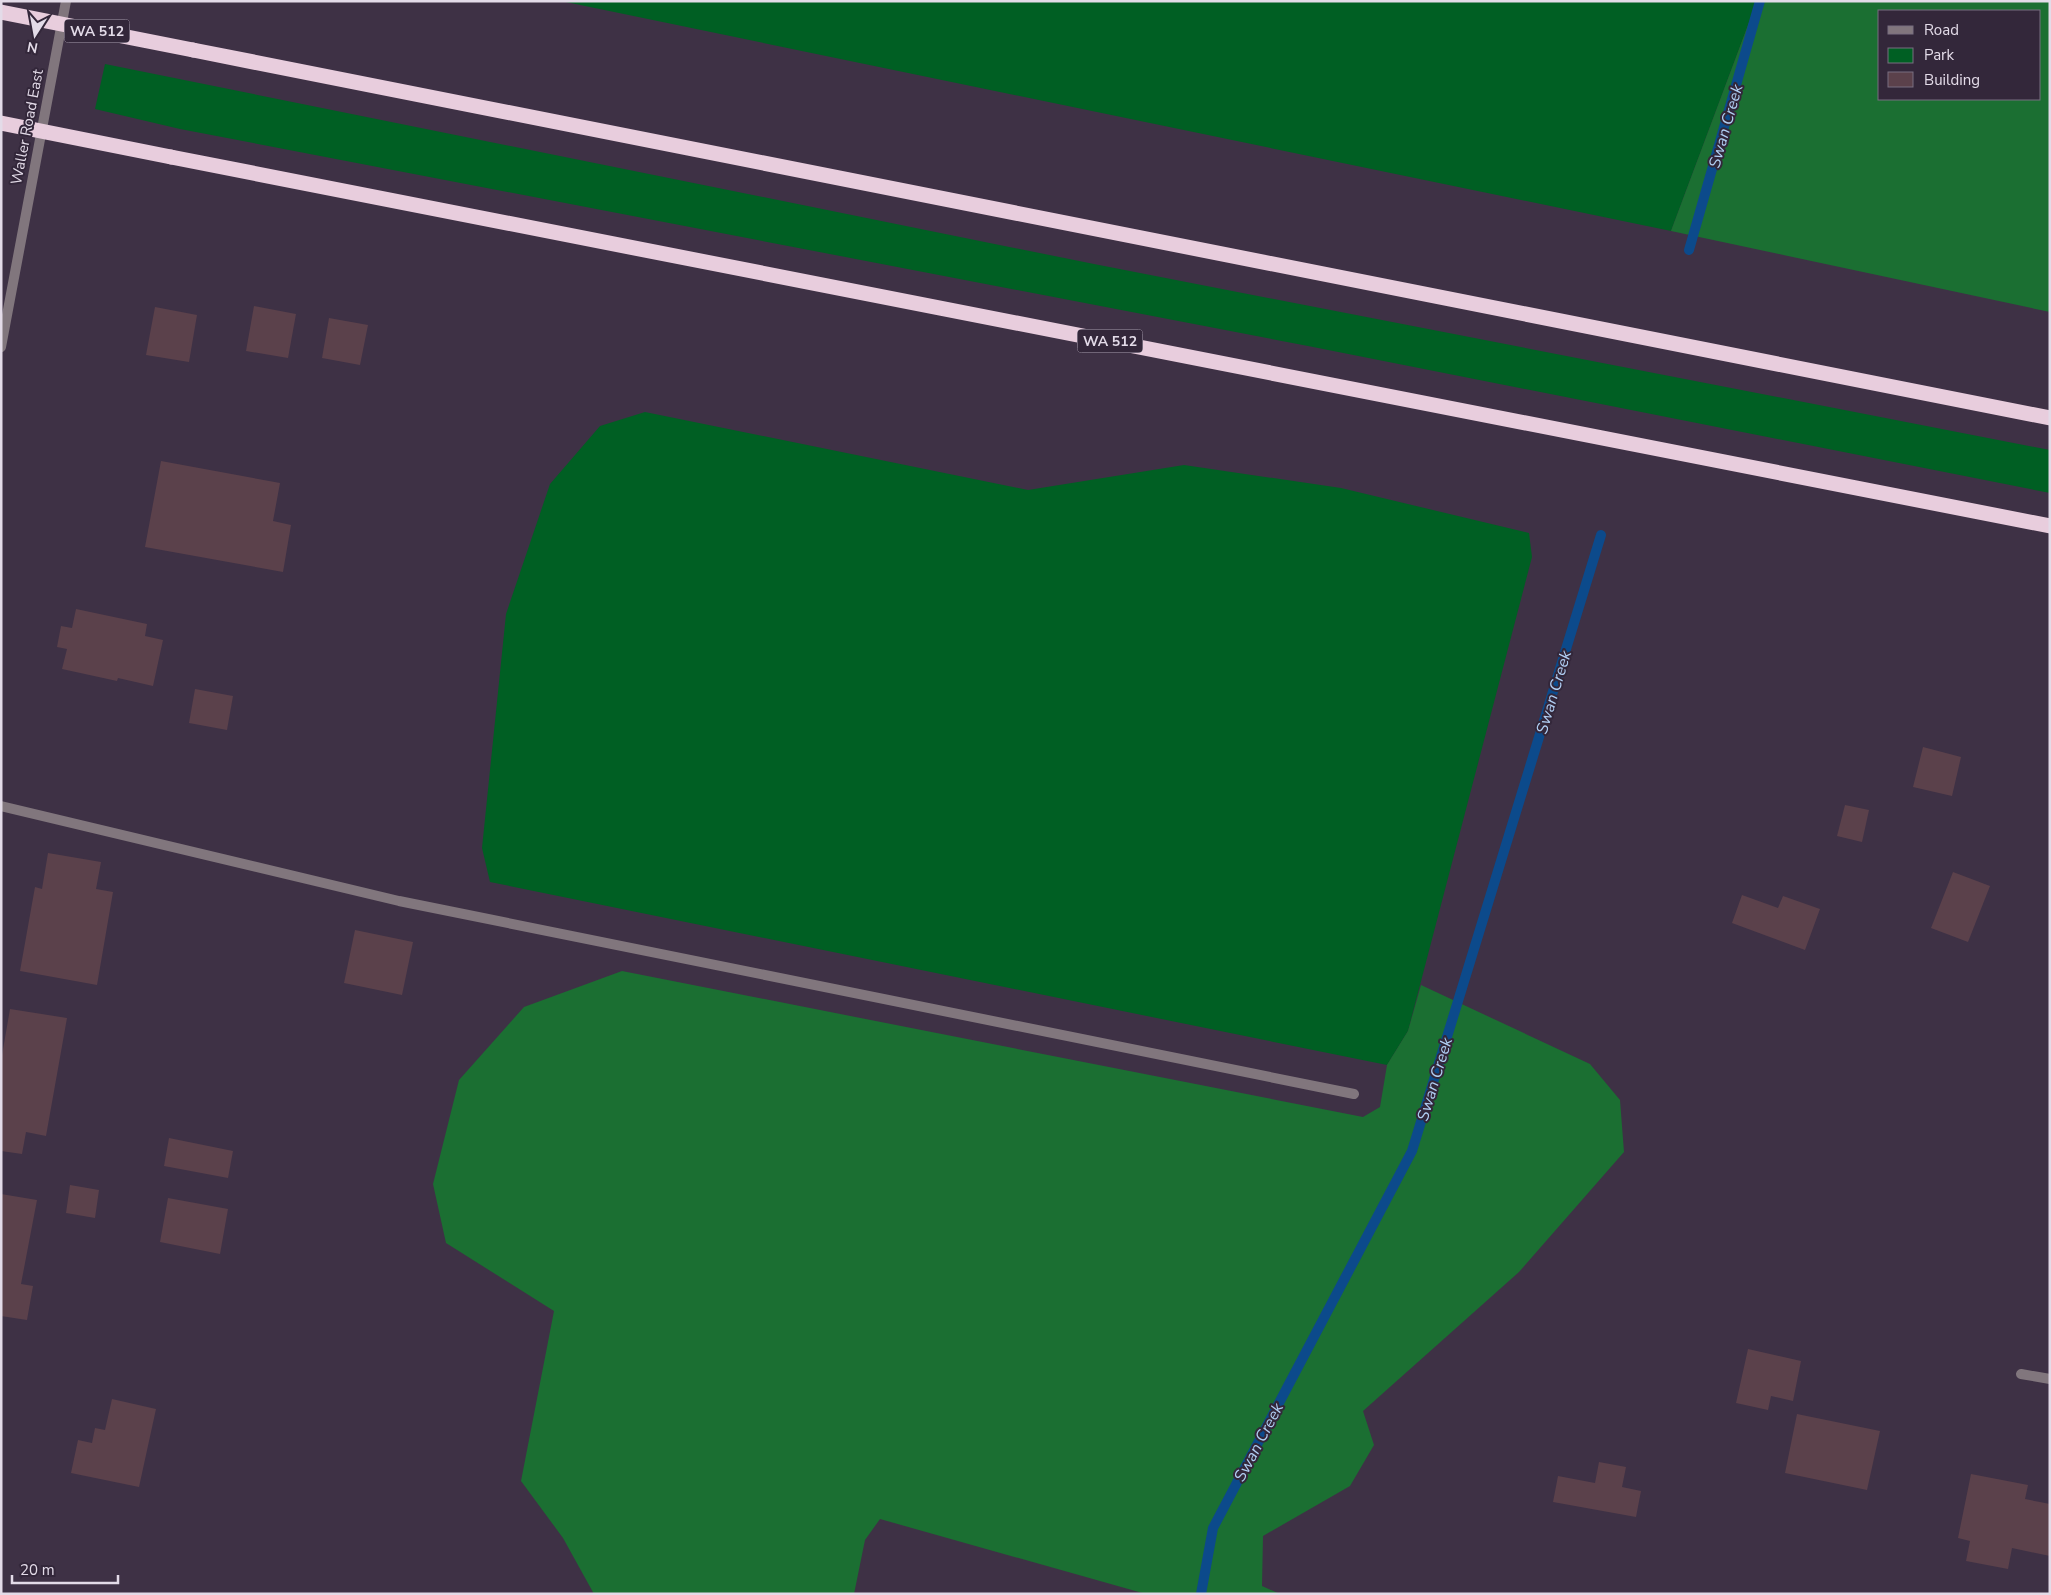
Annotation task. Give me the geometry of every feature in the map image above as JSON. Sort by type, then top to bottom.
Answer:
[{"type":"highway","name":"WA 512","points":[[1,12],[2050,418]]},
{"type":"highway","name":"WA 512","points":[[1,123],[2050,526]]},
{"type":"street","name":"Waller Road East","points":[[1,346],[66,1]]},
{"type":"street","points":[[1,806],[390,899],[1354,1094]]},
{"type":"street","points":[[2021,1374],[2050,1380]]},
{"type":"green space","points":[[561,1],[1757,1],[1671,231]]},
{"type":"green space","points":[[1757,1],[2050,1],[2050,312],[1671,231]]},
{"type":"green space","points":[[105,64],[1094,264],[2050,450],[2050,493],[1308,346],[180,129],[95,109]]},
{"type":"green space","points":[[645,412],[1028,490],[1184,465],[1341,488],[1529,533],[1532,557],[1408,1031],[1387,1065],[490,882],[482,848],[506,614],[550,484],[600,426]]},
{"type":"green space","points":[[622,971],[1363,1117],[1380,1107],[1387,1065],[1408,1031],[1421,985],[1590,1064],[1620,1100],[1624,1152],[1519,1272],[1363,1411],[1374,1445],[1350,1486],[1263,1536],[1262,1586],[1280,1594],[1146,1594],[880,1519],[865,1540],[854,1594],[594,1594],[563,1538],[521,1481],[554,1311],[446,1243],[433,1184],[459,1080],[524,1007]]},
{"type":"building","points":[[254,306],[296,314],[288,358],[246,351]]},
{"type":"building","points":[[155,307],[197,315],[189,362],[146,355]]},
{"type":"building","points":[[329,318],[368,325],[360,365],[322,358]]},
{"type":"building","points":[[161,461],[280,483],[273,521],[291,525],[283,572],[145,547]]},
{"type":"building","points":[[76,609],[147,624],[145,636],[163,640],[153,686],[118,678],[117,681],[62,669],[67,649],[57,647],[61,626],[72,628]]},
{"type":"building","points":[[195,689],[233,696],[227,730],[189,723]]},
{"type":"building","points":[[1923,747],[1961,757],[1952,796],[1913,787]]},
{"type":"building","points":[[1845,805],[1869,810],[1862,842],[1837,836]]},
{"type":"building","points":[[48,853],[101,862],[96,889],[113,892],[97,985],[20,971],[35,887],[42,889]]},
{"type":"building","points":[[1953,872],[1990,886],[1968,942],[1931,928]]},
{"type":"building","points":[[1742,895],[1778,908],[1783,896],[1820,909],[1805,950],[1732,923]]},
{"type":"building","points":[[355,930],[413,942],[402,995],[344,983]]},
{"type":"building","points":[[10,1009],[67,1018],[46,1136],[26,1132],[22,1154],[1,1151],[1,1061]]},
{"type":"building","points":[[169,1138],[233,1151],[228,1178],[164,1166]]},
{"type":"building","points":[[70,1185],[99,1190],[95,1218],[66,1213]]},
{"type":"building","points":[[1,1194],[37,1200],[21,1284],[33,1286],[27,1320],[1,1316]]},
{"type":"building","points":[[168,1198],[228,1209],[220,1254],[160,1242]]},
{"type":"building","points":[[1748,1349],[1801,1361],[1793,1401],[1771,1396],[1768,1410],[1736,1403]]},
{"type":"building","points":[[112,1399],[156,1409],[139,1487],[71,1473],[78,1440],[92,1443],[95,1428],[105,1430]]},
{"type":"building","points":[[1797,1414],[1880,1431],[1867,1490],[1785,1473]]},
{"type":"building","points":[[1599,1462],[1626,1467],[1622,1487],[1641,1491],[1636,1517],[1553,1502],[1558,1476],[1595,1483]]},
{"type":"building","points":[[1971,1474],[2028,1485],[2025,1499],[2050,1504],[2050,1556],[2012,1548],[2008,1569],[1966,1561],[1970,1541],[1958,1538]]},
{"type":"waterway","name":"Swan Creek","points":[[1689,250],[1760,1]]},
{"type":"waterway","name":"Swan Creek","points":[[1201,1594],[1213,1528],[1412,1151],[1601,535]]}]
